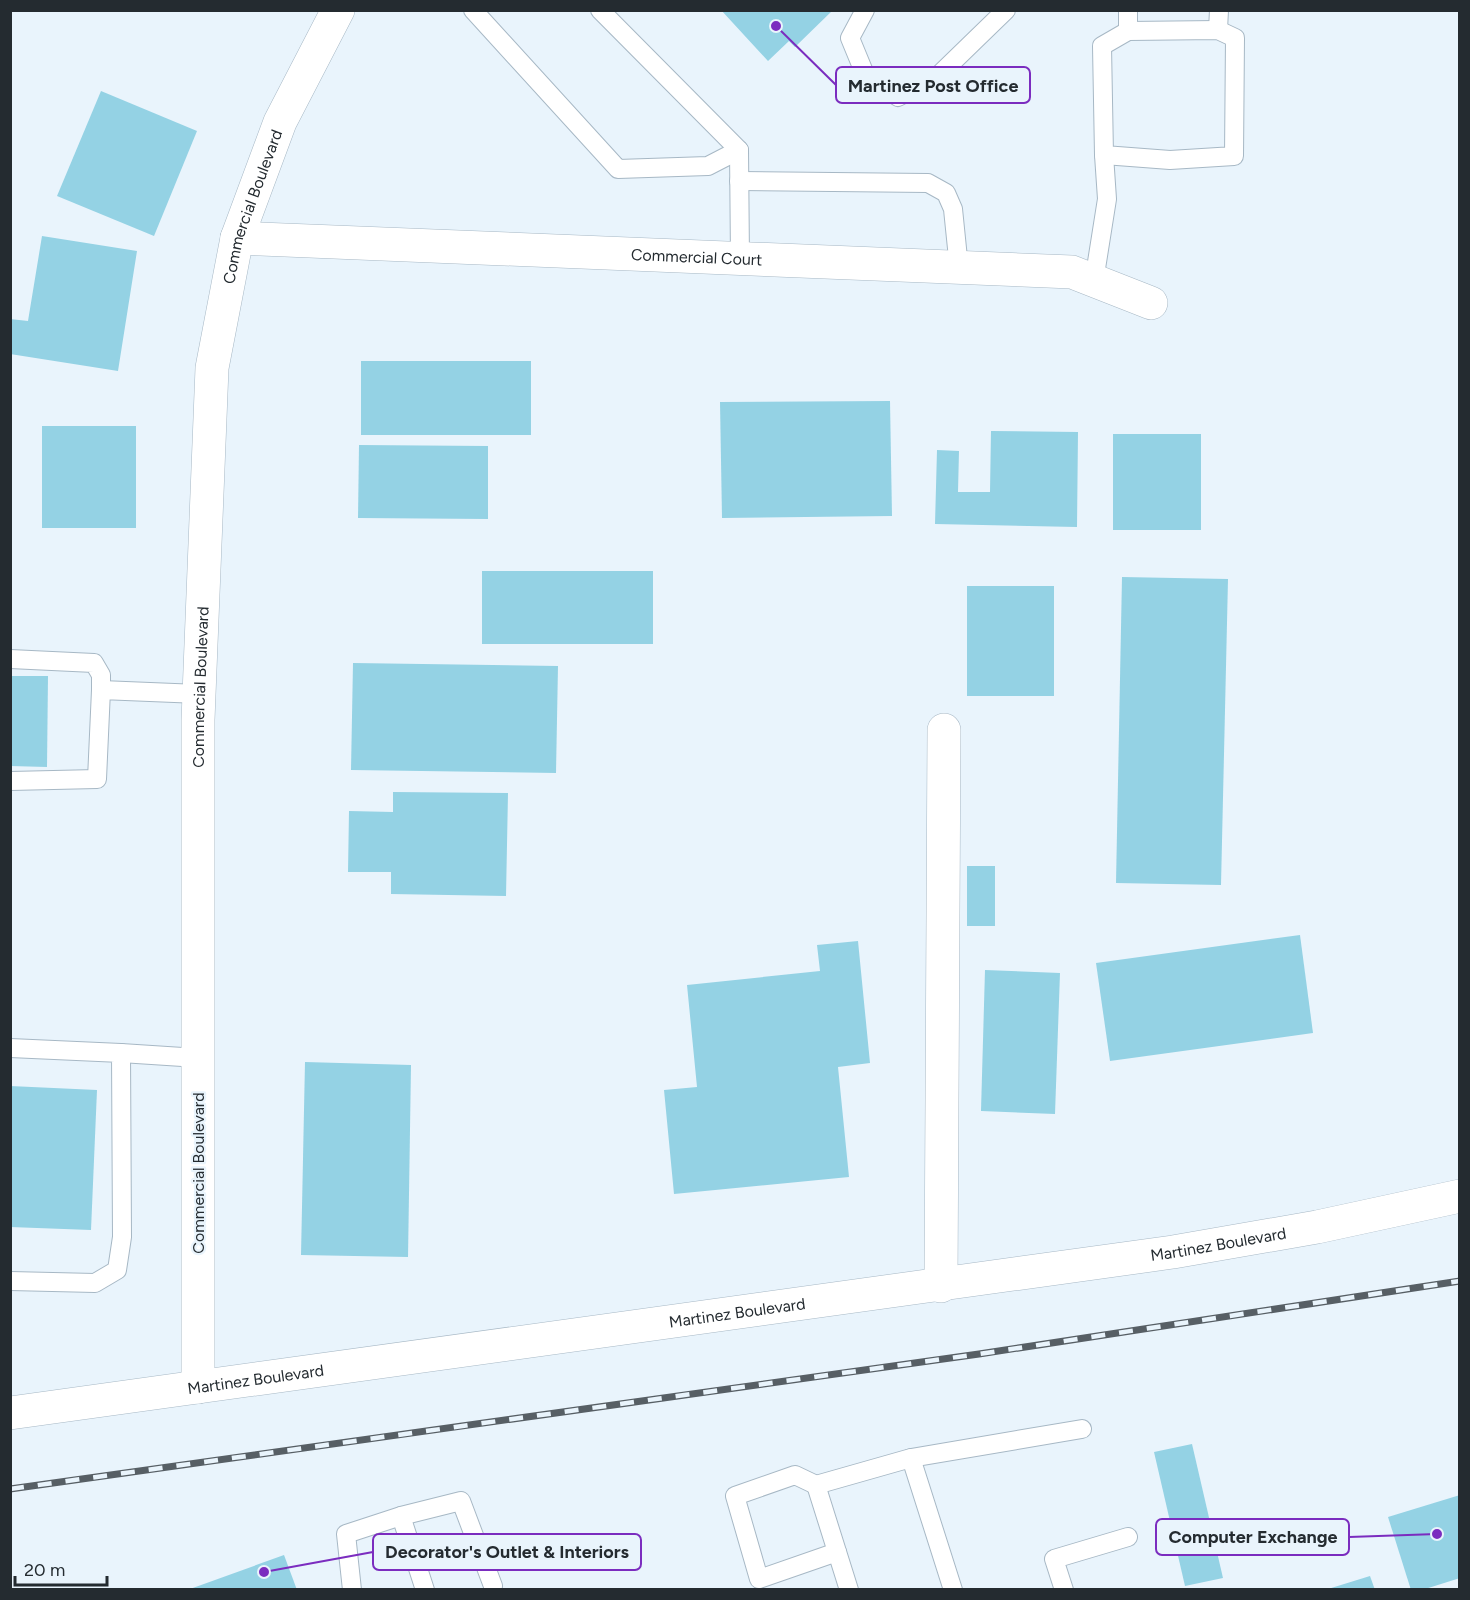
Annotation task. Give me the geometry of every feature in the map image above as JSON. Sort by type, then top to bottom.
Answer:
[{"type":"street","name":"Commercial Boulevard","points":[[198,1388],[199,694],[212,368],[237,238],[280,122],[338,10]]},
{"type":"street","name":"Commercial Court","points":[[237,238],[1072,272],[1151,303]]},
{"type":"street","points":[[941,1286],[944,730]]},
{"type":"street","name":"Martinez Boulevard","points":[[10,1413],[941,1286],[1306,1229],[1460,1196]]},
{"type":"lane","points":[[473,10],[618,169],[708,166],[739,150]]},
{"type":"lane","points":[[600,10],[739,150],[740,259]]},
{"type":"lane","points":[[865,10],[850,38],[864,72],[898,97],[938,76],[1006,10]]},
{"type":"lane","points":[[1128,10],[1128,31]]},
{"type":"lane","points":[[1218,30],[1219,10]]},
{"type":"lane","points":[[1094,280],[1107,199],[1104,155],[1102,46],[1128,31],[1218,30],[1235,38],[1234,156],[1170,160],[1104,155]]},
{"type":"lane","points":[[739,181],[928,183],[946,193],[953,209],[958,268]]},
{"type":"lane","points":[[10,659],[94,663],[101,675],[97,779],[10,781]]},
{"type":"lane","points":[[101,690],[199,694]]},
{"type":"lane","points":[[10,1048],[198,1058]]},
{"type":"lane","points":[[10,1281],[96,1283],[117,1270],[122,1237],[121,1053]]},
{"type":"lane","points":[[837,1552],[759,1579],[735,1496],[795,1475],[816,1485],[911,1458],[1082,1429]]},
{"type":"lane","points":[[911,1458],[953,1590]]},
{"type":"lane","points":[[816,1485],[849,1590]]},
{"type":"lane","points":[[352,1590],[346,1534],[401,1516],[462,1501],[493,1586]]},
{"type":"lane","points":[[401,1516],[425,1590]]},
{"type":"lane","points":[[1064,1590],[1054,1559],[1128,1537]]},
{"type":"building","points":[[721,10],[833,10],[795,47],[789,41],[768,61]]},
{"type":"building","points":[[101,91],[197,131],[154,236],[57,196]]},
{"type":"building","points":[[42,236],[137,251],[118,371],[10,354],[10,319],[28,321]]},
{"type":"building","points":[[361,361],[531,361],[531,435],[361,435]]},
{"type":"building","points":[[890,401],[892,516],[722,518],[720,402]]},
{"type":"building","points":[[42,426],[136,426],[136,528],[42,528]]},
{"type":"building","points":[[991,431],[1078,432],[1077,527],[935,524],[937,450],[959,451],[958,492],[990,492]]},
{"type":"building","points":[[1113,434],[1201,434],[1201,530],[1113,530]]},
{"type":"building","points":[[359,445],[488,446],[488,519],[358,518]]},
{"type":"building","points":[[482,571],[653,571],[653,644],[482,644]]},
{"type":"building","points":[[1122,577],[1228,579],[1221,885],[1116,883]]},
{"type":"building","points":[[967,586],[1054,586],[1054,696],[967,696]]},
{"type":"building","points":[[353,663],[558,666],[556,773],[351,770]]},
{"type":"building","points":[[10,676],[48,676],[47,767],[10,766]]},
{"type":"building","points":[[393,792],[508,793],[506,896],[391,894],[391,872],[348,872],[349,811],[393,812]]},
{"type":"building","points":[[967,866],[995,866],[995,926],[967,926]]},
{"type":"building","points":[[1300,935],[1313,1033],[1110,1061],[1096,963]]},
{"type":"building","points":[[858,941],[870,1063],[838,1067],[849,1177],[674,1194],[664,1090],[697,1087],[687,985],[820,971],[817,945]]},
{"type":"building","points":[[985,970],[1060,973],[1055,1114],[981,1111]]},
{"type":"building","points":[[305,1062],[411,1065],[408,1257],[301,1255]]},
{"type":"building","points":[[10,1086],[97,1090],[91,1230],[10,1227]]},
{"type":"building","points":[[1192,1444],[1223,1578],[1185,1586],[1154,1452]]},
{"type":"building","points":[[1460,1495],[1460,1578],[1422,1590],[1411,1590],[1388,1517]]},
{"type":"building","points":[[284,1555],[297,1590],[190,1590],[190,1589]]},
{"type":"building","points":[[1370,1576],[1375,1590],[1328,1590],[1328,1589]]},
{"type":"railway","points":[[10,1489],[979,1354],[1460,1281]]},
{"type":"place","name":"Martinez Post Office","points":[[776,26]]},
{"type":"place","name":"Computer Exchange","points":[[1437,1534]]},
{"type":"place","name":"Decorator's Outlet & Interiors","points":[[264,1572]]}]
